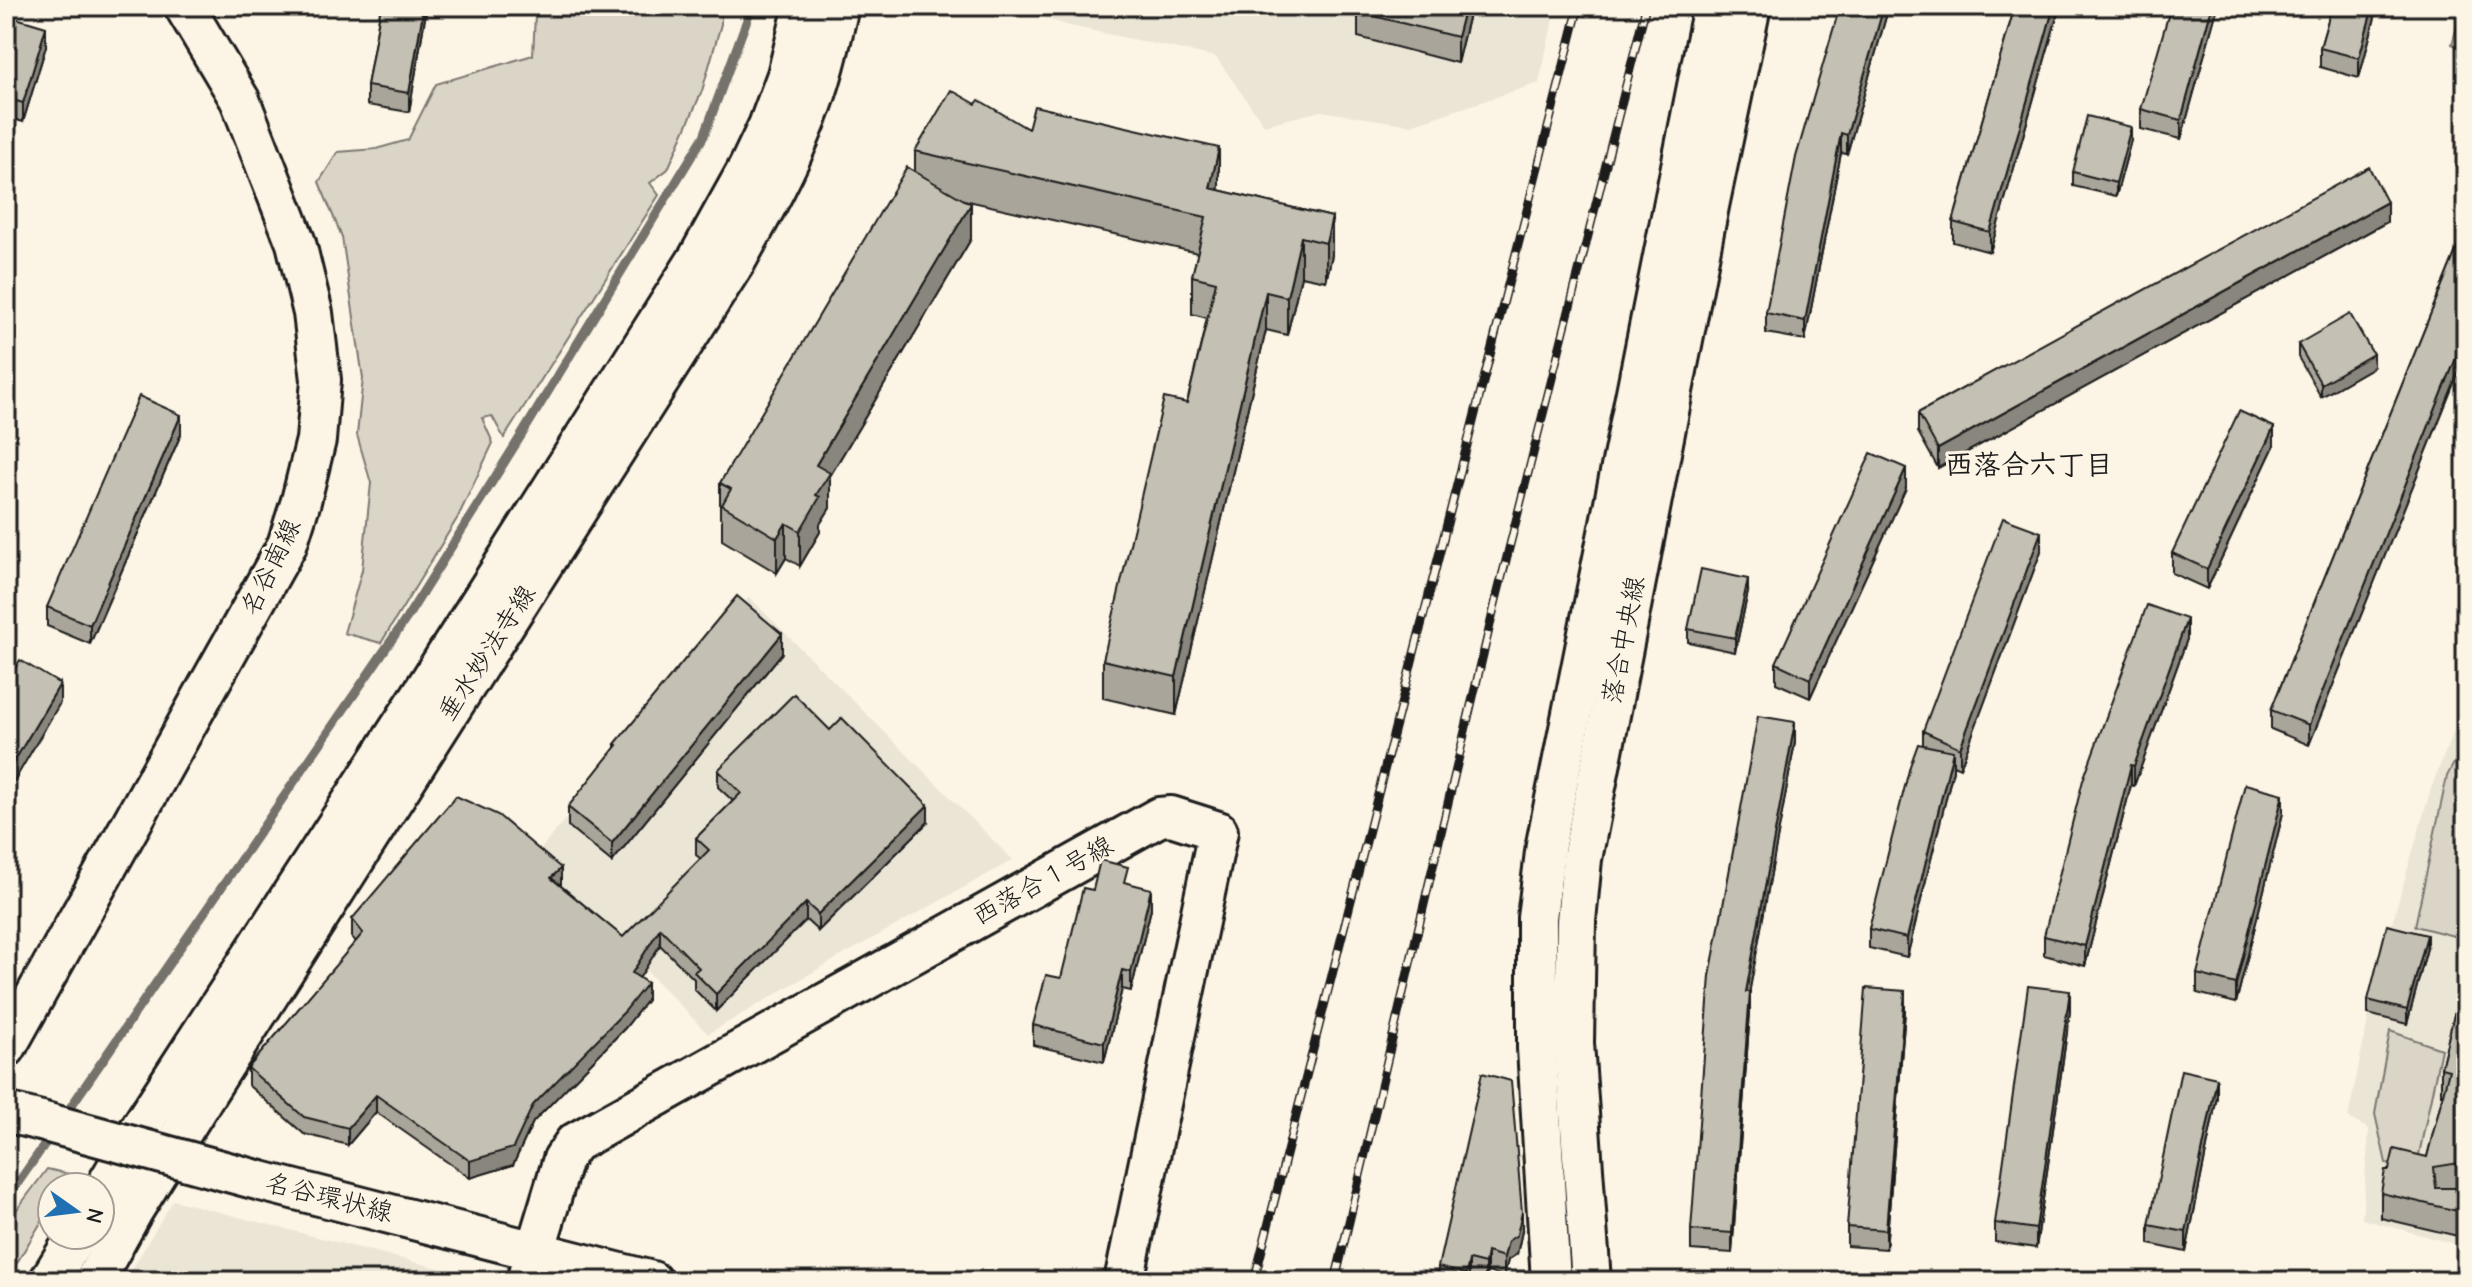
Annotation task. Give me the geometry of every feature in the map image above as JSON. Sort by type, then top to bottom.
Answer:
[{"type":"street","name":"名谷南線","points":[[6,1048],[287,545],[316,440],[321,380],[313,313],[296,243],[240,100],[184,6]]},
{"type":"street","name":"垂水妙法寺線","points":[[115,1171],[698,258],[768,126],[787,75],[804,6]]},
{"type":"street","name":"垂水妙法寺線","points":[[94,1281],[133,1211],[204,1097],[736,261],[770,200],[806,123],[839,6]]},
{"type":"street","name":"落合中央線","points":[[1551,1281],[1537,1048],[1537,918],[1546,844],[1713,6]]},
{"type":"street","name":"落合中央線","points":[[1591,1281],[1574,1043],[1576,921],[1582,859],[1751,6]]},
{"type":"street","name":"西落合１号線","points":[[531,1266],[563,1159],[574,1143],[1131,832],[1162,816],[1171,816],[1218,831],[1124,1281]]},
{"type":"street","name":"名谷環状線","points":[[23,1117],[261,1181],[531,1266],[652,1281]]},
{"type":"street","points":[[49,1281],[67,1251]]},
{"type":"shaded area","points":[[532,6],[721,6],[721,24],[702,91],[668,169],[650,183],[659,195],[504,438],[492,416],[482,418],[493,443],[458,517],[381,643],[344,633],[362,570],[371,483],[357,435],[363,378],[342,237],[319,182],[338,152],[376,149],[408,140],[436,84],[533,55],[535,15]]},
{"type":"shaded area","points":[[1004,6],[1556,6],[1539,83],[1411,125],[1321,111],[1264,125],[1216,57],[1070,26]]},
{"type":"shaded area","points":[[2463,6],[2466,6],[2466,49],[2452,44]]},
{"type":"shaded area","points":[[749,597],[1013,860],[708,1034],[535,856]]},
{"type":"shaded area","points":[[2466,700],[2466,1247],[2362,1219],[2369,1129],[2348,1118],[2373,995],[2390,930],[2431,788]]},
{"type":"shaded area","points":[[2466,741],[2466,921],[2458,937],[2415,926],[2447,776]]},
{"type":"shaded area","points":[[2390,1031],[2441,1049],[2416,1169],[2386,1163],[2375,1114]]},
{"type":"shaded area","points":[[36,1184],[36,1231],[6,1281],[6,1224]]},
{"type":"shaded area","points":[[173,1200],[461,1274],[465,1281],[125,1281]]},
{"type":"building","points":[[381,6],[424,6],[409,93],[367,86]]},
{"type":"building","points":[[1359,6],[1465,6],[1457,37],[1358,12]]},
{"type":"building","points":[[1840,6],[1884,6],[1847,135],[1841,133],[1805,321],[1766,313],[1796,157]]},
{"type":"building","points":[[2015,6],[2054,6],[1990,232],[1953,222]]},
{"type":"building","points":[[2171,6],[2212,6],[2181,120],[2141,109]]},
{"type":"building","points":[[2332,6],[2373,6],[2359,58],[2320,48]]},
{"type":"building","points":[[6,15],[46,27],[23,103],[6,98]]},
{"type":"building","points":[[951,90],[976,104],[979,100],[1028,129],[1034,106],[1219,148],[1210,188],[1332,217],[1326,243],[1301,237],[1287,297],[1266,292],[1176,677],[1103,660],[1164,398],[1187,403],[1216,282],[1192,276],[1206,217],[915,151]]},
{"type":"building","points":[[2087,116],[2131,127],[2116,183],[2073,172]]},
{"type":"building","points":[[907,167],[971,204],[816,465],[830,473],[816,495],[820,497],[800,531],[786,523],[777,538],[722,505],[731,489],[720,483]]},
{"type":"building","points":[[2369,167],[2387,202],[1938,449],[1918,413]]},
{"type":"building","points":[[2466,226],[2466,333],[2309,725],[2271,710]]},
{"type":"building","points":[[2350,314],[2373,354],[2321,384],[2298,344]]},
{"type":"building","points":[[139,396],[181,415],[90,625],[47,607]]},
{"type":"building","points":[[2239,411],[2274,427],[2207,569],[2172,553]]},
{"type":"building","points":[[1871,453],[1906,468],[1810,679],[1776,663]]},
{"type":"building","points":[[2003,518],[2041,532],[1960,748],[1923,731]]},
{"type":"building","points":[[1701,569],[1748,579],[1735,638],[1688,629]]},
{"type":"building","points":[[737,596],[782,634],[612,843],[568,807],[615,744]]},
{"type":"building","points":[[2147,605],[2187,619],[2134,766],[2131,765],[2085,946],[2044,936],[2083,780]]},
{"type":"building","points":[[20,660],[60,684],[6,775],[6,683]]},
{"type":"building","points":[[794,694],[830,730],[842,718],[928,805],[818,914],[806,903],[716,994],[694,972],[699,968],[660,928],[632,973],[647,983],[625,1011],[533,1105],[513,1148],[470,1161],[376,1095],[348,1128],[304,1117],[248,1068],[363,933],[352,919],[456,796],[498,815],[561,868],[551,878],[623,937],[709,850],[696,838],[741,793],[718,770]]},
{"type":"building","points":[[1758,716],[1795,722],[1746,992],[1750,992],[1732,1233],[1691,1230],[1710,976]]},
{"type":"building","points":[[1918,744],[1953,751],[1907,938],[1869,929]]},
{"type":"building","points":[[2245,784],[2283,794],[2236,984],[2197,974]]},
{"type":"building","points":[[1100,860],[1128,867],[1124,882],[1151,889],[1131,972],[1122,970],[1104,1043],[1033,1025],[1046,975],[1061,978],[1083,888],[1093,890]]},
{"type":"building","points":[[2387,925],[2427,935],[2407,1010],[2368,1000]]},
{"type":"building","points":[[2466,966],[2466,1162],[2434,1167],[2436,1188],[2466,1188],[2466,1213],[2381,1193],[2385,1170],[2389,1170],[2394,1149],[2427,1157],[2449,1070],[2441,1068]]},
{"type":"building","points":[[2028,986],[2070,991],[2036,1229],[1995,1223]]},
{"type":"building","points":[[1866,988],[1905,991],[1886,1230],[1847,1227]]},
{"type":"building","points":[[2181,1070],[2217,1078],[2186,1232],[2149,1225]]},
{"type":"building","points":[[1482,1073],[1511,1081],[1522,1212],[1517,1235],[1508,1241],[1504,1257],[1487,1252],[1485,1264],[1469,1260],[1466,1274],[1438,1267]]},
{"type":"waterway","points":[[63,1118],[406,619],[524,431],[704,136],[752,6]]},
{"type":"waterway","points":[[6,1200],[52,1134]]},
{"type":"railway","points":[[1254,1281],[1579,6]]},
{"type":"railway","points":[[1335,1281],[1495,604],[1646,6]]},
{"type":"district","name":"西落合六丁目","points":[[2029,465]]}]
